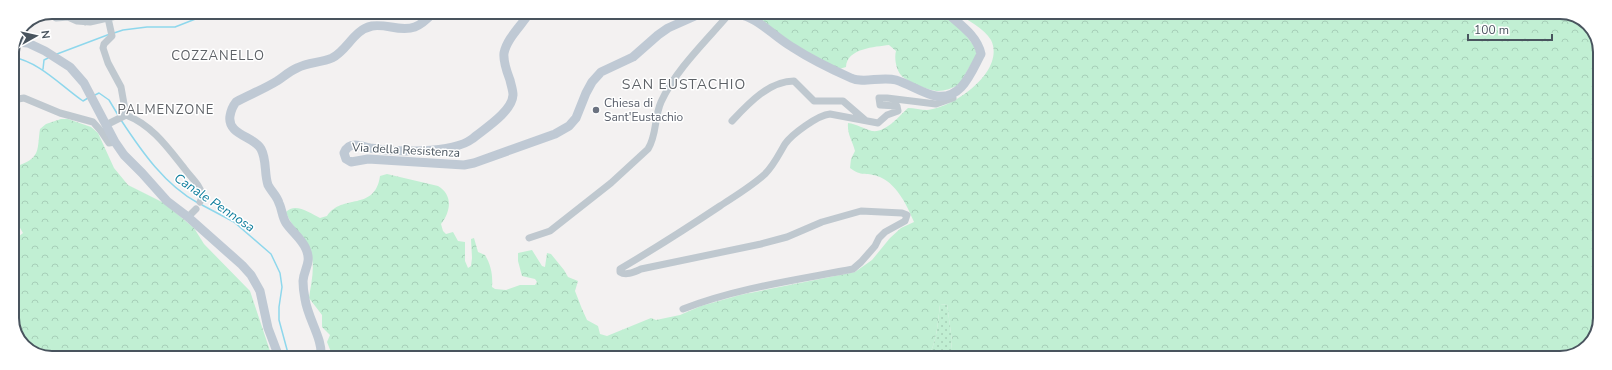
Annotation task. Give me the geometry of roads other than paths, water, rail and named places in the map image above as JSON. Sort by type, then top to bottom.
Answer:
[{"type":"street","points":[[72,19],[85,22],[102,19]]},
{"type":"street","points":[[85,22],[88,19]]},
{"type":"street","points":[[108,19],[111,32],[103,48],[108,63],[121,87],[126,115]]},
{"type":"street","points":[[322,351],[321,345],[308,315],[305,300],[303,281],[308,264],[306,247],[284,221],[279,202],[268,184],[265,157],[261,148],[257,143],[236,132],[232,125],[230,119],[232,107],[236,102],[275,82],[297,68],[308,63],[332,58],[340,53],[353,37],[362,30],[373,26],[409,29],[417,27],[427,19]]},
{"type":"street","name":"Via della Resistenza","points":[[525,19],[508,43],[504,53],[504,60],[513,95],[510,106],[467,144],[435,150],[412,152],[370,148],[354,144],[348,147],[344,153],[346,159],[351,162],[368,159],[464,165],[474,164],[554,134],[569,126],[576,118],[586,93],[592,82],[601,72],[633,57],[658,35],[686,19]]},
{"type":"street","points":[[530,238],[550,231],[611,183],[648,149],[652,144],[660,104],[670,86],[725,19]]},
{"type":"street","points":[[754,19],[791,47],[852,79],[864,80],[885,78],[895,80],[936,96],[954,92],[965,85],[980,54],[980,49],[970,34],[954,19]]},
{"type":"street","points":[[21,42],[28,43],[53,56],[70,67],[77,74],[94,102],[110,123],[115,142],[124,155],[167,201],[188,217],[251,275],[260,291],[268,328],[277,351]]},
{"type":"street","points":[[732,121],[750,102],[777,84],[787,81],[794,81],[814,101],[843,101],[867,121]]},
{"type":"street","points":[[683,309],[707,300],[736,292],[853,269],[861,262],[886,232],[905,221],[907,215],[902,213],[861,211],[822,222],[787,237],[761,244],[641,269],[627,274],[620,272],[620,269],[674,238],[765,174],[779,156],[786,142],[811,121],[825,114],[830,114],[878,123],[887,115],[898,111],[897,106],[880,105],[880,98],[936,104],[955,97],[954,92]]},
{"type":"street","points":[[19,99],[24,98],[60,113],[87,119],[93,122],[101,130],[109,143],[115,142]]},
{"type":"street","points":[[110,123],[126,115],[139,120],[169,147],[184,168],[199,184],[203,196],[198,206],[188,217]]},
{"type":"waterway","points":[[114,33],[123,30],[147,27],[175,27],[195,19]]},
{"type":"waterway","points":[[57,54],[110,34]]},
{"type":"waterway","points":[[43,69],[44,60],[48,58]]},
{"type":"waterway","name":"Canale Pennosa","points":[[19,59],[41,69],[83,101],[88,98]]},
{"type":"waterway","name":"Canale Pennosa","points":[[95,95],[99,93],[109,100],[118,115]]},
{"type":"waterway","name":"Canale Pennosa","points":[[121,120],[155,167],[175,187],[198,203]]},
{"type":"waterway","name":"Canale Pennosa","points":[[202,205],[234,222],[271,254],[280,273],[282,287],[279,320],[287,351]]},
{"type":"place","name":"Chiesa di Sant'Eustachio","points":[[596,110]]},
{"type":"district","name":"COZZANELLO","points":[[218,55]]},
{"type":"district","name":"SAN EUSTACHIO","points":[[684,84]]},
{"type":"district","name":"PALMENZONE","points":[[166,109]]}]
